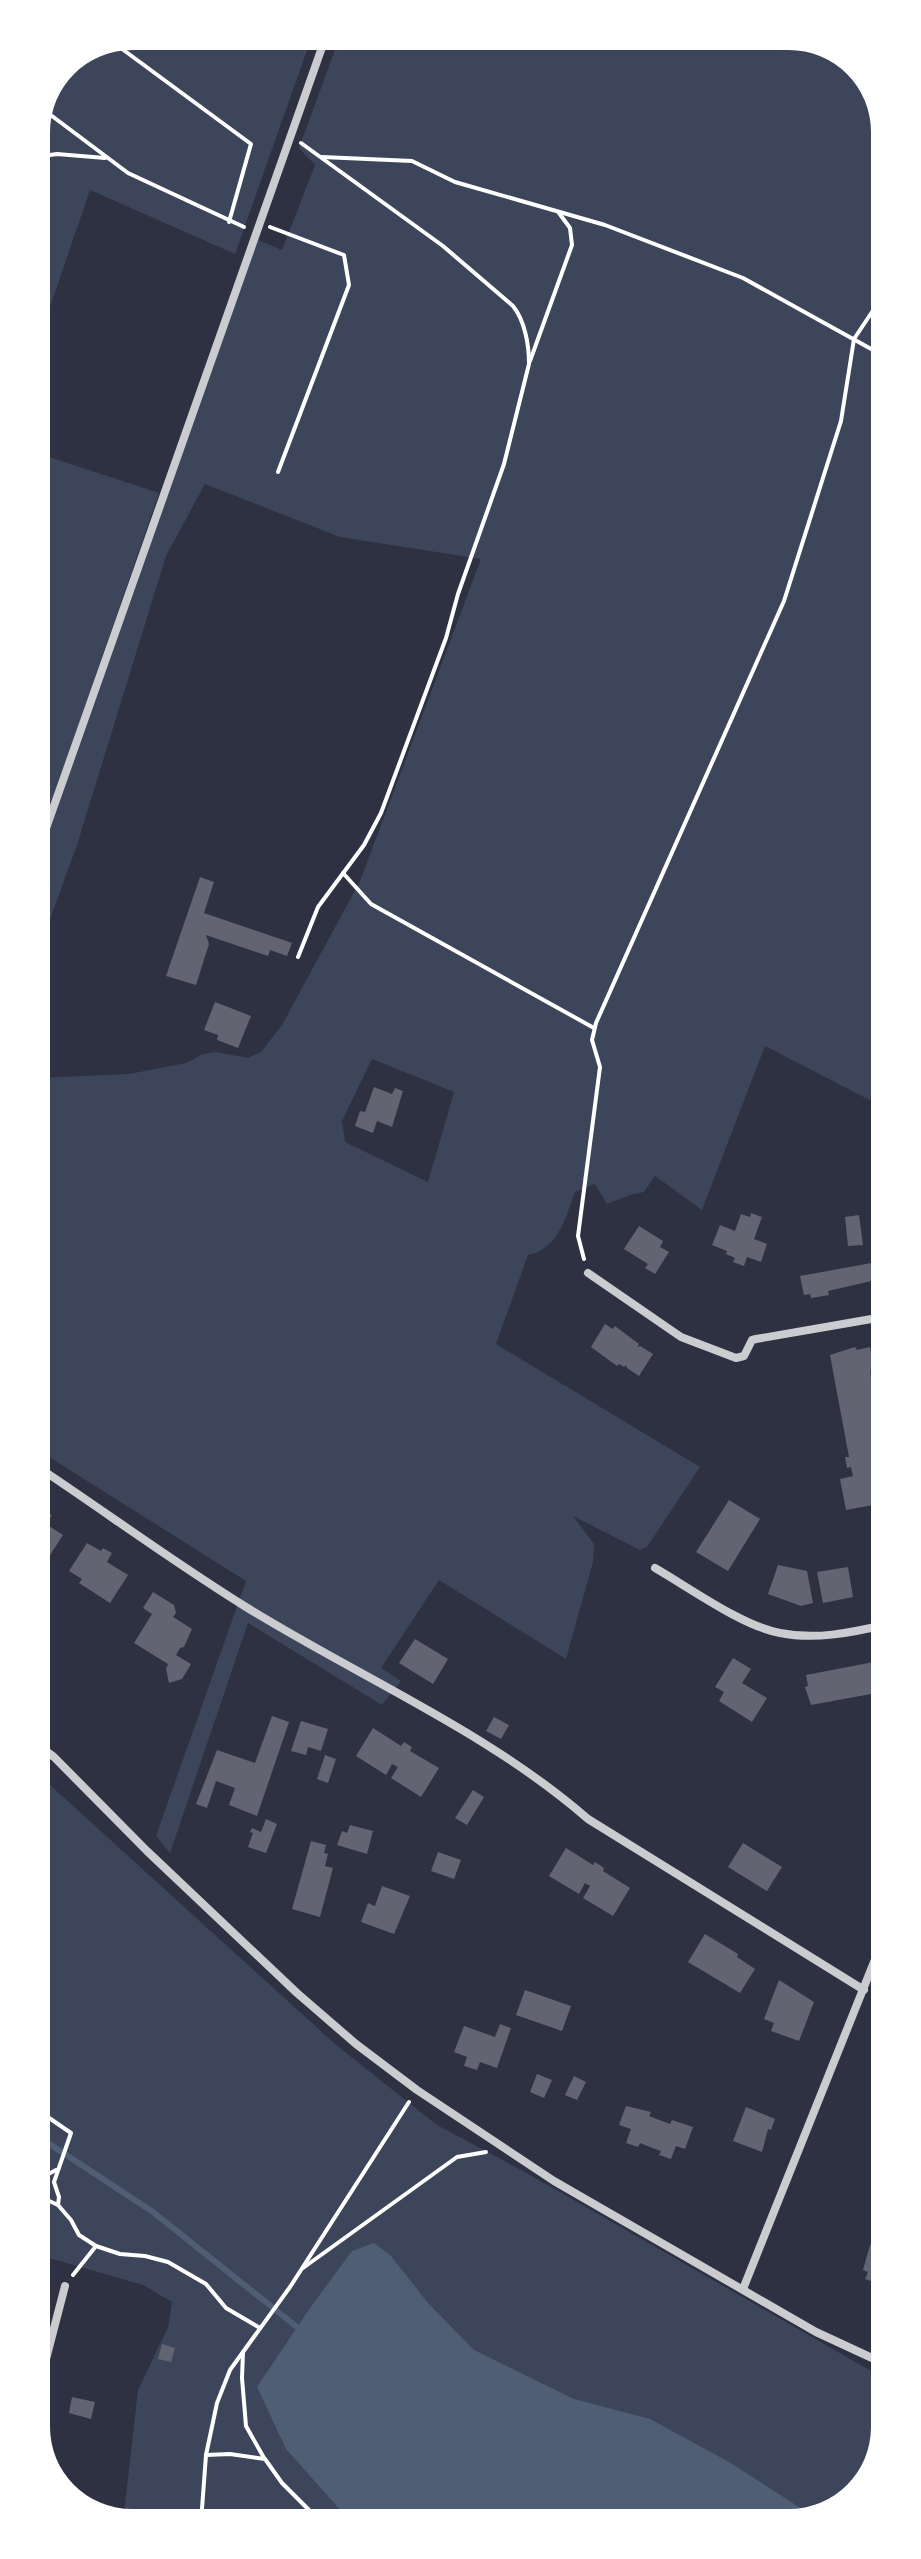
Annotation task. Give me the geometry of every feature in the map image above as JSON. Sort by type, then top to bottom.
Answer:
[{"type":"street","points":[[50,817],[321,50]]},
{"type":"street","points":[[588,1273],[681,1337],[736,1358],[744,1356],[752,1340],[871,1319]]},
{"type":"street","points":[[50,1475],[245,1606],[493,1750],[553,1788],[588,1819],[864,1990]]},
{"type":"street","points":[[655,1568],[749,1622],[778,1633],[817,1636],[871,1627]]},
{"type":"street","points":[[50,1754],[297,1993],[356,2044],[417,2090],[554,2181],[816,2332],[871,2358]]},
{"type":"street","points":[[743,2289],[871,1971]]},
{"type":"street","points":[[50,2344],[65,2286]]},
{"type":"path","points":[[125,51],[251,144],[229,222]]},
{"type":"path","points":[[52,116],[128,173],[244,227]]},
{"type":"path","points":[[292,136],[443,246],[513,306],[529,347],[529,364]]},
{"type":"path","points":[[50,155],[105,158]]},
{"type":"path","points":[[320,157],[412,161],[455,182],[605,225],[743,278],[871,349]]},
{"type":"path","points":[[298,957],[318,907],[364,845],[381,813],[446,638],[458,594],[504,464],[529,364],[572,245],[570,228],[558,211]]},
{"type":"path","points":[[278,472],[349,285],[344,255],[288,235]]},
{"type":"path","points":[[588,1273],[578,1236],[600,1067],[592,1040],[594,1028],[784,601],[841,421],[854,339],[871,314]]},
{"type":"path","points":[[343,873],[371,904],[594,1028]]},
{"type":"path","points":[[202,2509],[206,2455],[222,2390],[244,2350],[290,2287],[417,2090]]},
{"type":"path","points":[[50,2119],[71,2133],[54,2182],[58,2205]]},
{"type":"path","points":[[301,2270],[457,2157],[507,2149]]},
{"type":"path","points":[[50,2173],[58,2168]]},
{"type":"path","points":[[50,2201],[58,2205],[71,2220],[79,2235],[96,2246],[120,2254],[168,2262],[206,2284],[226,2308],[260,2328]]},
{"type":"path","points":[[65,2286],[96,2246]]},
{"type":"path","points":[[244,2350],[242,2378],[246,2426],[282,2483],[308,2509]]},
{"type":"path","points":[[206,2455],[230,2454],[265,2459]]},
{"type":"shaded area","points":[[132,50],[307,50],[235,254],[90,190],[50,307],[50,127],[56,101],[74,74],[101,56]]},
{"type":"shaded area","points":[[335,50],[794,50],[830,61],[857,86],[865,101],[871,132],[871,1101],[765,1046],[702,1210],[655,1176],[644,1192],[607,1204],[595,1184],[575,1192],[554,1239],[528,1255],[496,1344],[700,1467],[647,1547],[640,1550],[573,1516],[594,1544],[593,1562],[566,1659],[439,1580],[381,1668],[401,1681],[382,1705],[248,1623],[170,1853],[156,1836],[246,1581],[50,1458],[50,1077],[129,1074],[186,1063],[203,1054],[216,1052],[248,1058],[261,1052],[282,1025],[360,881],[481,559],[340,537],[205,484],[166,556],[77,845],[50,919],[50,830],[258,240],[282,250],[315,165],[299,148]],"holes":[[[372,1059],[454,1092],[428,1182],[345,1142],[342,1121]]]},
{"type":"shaded area","points":[[50,457],[159,493],[50,807]]},
{"type":"shaded area","points":[[50,1785],[335,2044],[437,2125],[525,2172],[871,2371],[871,2427],[867,2453],[854,2477],[835,2495],[810,2506],[789,2509],[125,2509],[138,2390],[168,2327],[172,2302],[143,2285],[50,2258]]},
{"type":"shaded area","points":[[374,2243],[391,2256],[428,2303],[474,2350],[574,2399],[650,2419],[729,2462],[800,2508],[339,2509],[286,2449],[257,2387],[352,2251]]},
{"type":"building","points":[[200,877],[214,882],[204,913],[292,943],[287,956],[270,950],[268,956],[206,935],[209,944],[196,985],[166,976]]},
{"type":"building","points":[[215,1002],[251,1016],[238,1048],[217,1040],[218,1035],[204,1030]]},
{"type":"building","points":[[374,1087],[392,1094],[395,1088],[403,1091],[392,1127],[377,1121],[373,1133],[355,1126],[360,1111],[365,1112]]},
{"type":"building","points":[[751,1213],[762,1217],[754,1239],[767,1244],[761,1262],[747,1257],[744,1266],[733,1262],[735,1258],[726,1254],[727,1251],[712,1245],[720,1225],[735,1231],[741,1214],[750,1217]]},
{"type":"building","points":[[859,1215],[863,1245],[848,1246],[845,1217]]},
{"type":"building","points":[[639,1226],[663,1241],[660,1247],[669,1252],[655,1274],[645,1268],[648,1264],[624,1249]]},
{"type":"building","points":[[871,1263],[871,1281],[828,1291],[829,1295],[811,1298],[810,1294],[804,1295],[800,1276]]},
{"type":"building","points":[[605,1324],[613,1329],[615,1326],[639,1344],[637,1347],[653,1354],[639,1376],[626,1365],[617,1366],[591,1347]]},
{"type":"building","points":[[855,1347],[857,1350],[870,1347],[871,1505],[846,1510],[840,1479],[853,1476],[851,1467],[847,1468],[845,1457],[849,1457],[830,1355]]},
{"type":"building","points":[[729,1500],[760,1519],[728,1571],[696,1552]]},
{"type":"building","points":[[50,1527],[63,1535],[50,1555]]},
{"type":"building","points":[[87,1543],[112,1553],[107,1562],[128,1575],[110,1603],[79,1583],[82,1579],[69,1571]]},
{"type":"building","points":[[778,1565],[807,1571],[813,1603],[801,1606],[768,1594]]},
{"type":"building","points":[[848,1567],[853,1597],[823,1603],[817,1572]]},
{"type":"building","points":[[153,1592],[174,1605],[176,1613],[173,1617],[192,1629],[184,1647],[176,1655],[191,1664],[182,1679],[169,1683],[168,1664],[134,1643],[152,1614],[143,1608]]},
{"type":"building","points":[[415,1639],[448,1659],[433,1684],[399,1663]]},
{"type":"building","points":[[733,1658],[751,1669],[742,1683],[767,1698],[752,1722],[719,1701],[724,1692],[715,1687]]},
{"type":"building","points":[[871,1662],[871,1694],[811,1705],[805,1687],[808,1686],[806,1675]]},
{"type":"building","points":[[272,1716],[289,1722],[257,1816],[229,1805],[235,1788],[216,1781],[207,1808],[196,1804],[217,1750],[255,1763]]},
{"type":"building","points":[[494,1717],[509,1725],[501,1739],[486,1731]]},
{"type":"building","points":[[301,1721],[328,1729],[321,1751],[308,1747],[306,1755],[291,1751]]},
{"type":"building","points":[[373,1728],[401,1746],[404,1742],[412,1747],[410,1751],[439,1768],[421,1797],[391,1778],[398,1767],[392,1764],[386,1775],[356,1756]]},
{"type":"building","points":[[325,1755],[336,1759],[328,1783],[317,1779]]},
{"type":"building","points":[[473,1790],[484,1797],[467,1825],[455,1818]]},
{"type":"building","points":[[266,1819],[277,1824],[266,1853],[248,1847],[252,1828],[261,1832]]},
{"type":"building","points":[[350,1825],[373,1831],[367,1854],[337,1845],[342,1831],[347,1833]]},
{"type":"building","points":[[311,1841],[326,1845],[324,1853],[328,1854],[325,1866],[333,1868],[320,1917],[292,1909]]},
{"type":"building","points":[[743,1843],[782,1867],[767,1891],[728,1867]]},
{"type":"building","points":[[566,1848],[593,1865],[595,1862],[604,1868],[603,1871],[630,1888],[613,1916],[583,1898],[590,1886],[585,1883],[579,1894],[549,1876]]},
{"type":"building","points":[[438,1852],[461,1860],[454,1879],[431,1871]]},
{"type":"building","points":[[382,1886],[410,1896],[394,1934],[361,1922],[368,1903],[375,1906]]},
{"type":"building","points":[[705,1934],[738,1954],[737,1957],[755,1969],[740,1993],[688,1962]]},
{"type":"building","points":[[779,1980],[814,2002],[799,2041],[771,2031],[774,2023],[764,2019]]},
{"type":"building","points":[[525,1990],[571,2006],[562,2031],[516,2015]]},
{"type":"building","points":[[500,2024],[511,2028],[497,2068],[480,2062],[477,2070],[464,2066],[467,2057],[454,2052],[464,2026],[495,2037]]},
{"type":"building","points":[[537,2074],[552,2080],[544,2098],[530,2092]]},
{"type":"building","points":[[574,2076],[586,2082],[577,2100],[565,2095]]},
{"type":"building","points":[[626,2106],[651,2112],[649,2116],[670,2124],[672,2120],[693,2127],[685,2149],[676,2146],[671,2159],[659,2155],[661,2151],[640,2143],[638,2147],[626,2143],[631,2129],[619,2125]]},
{"type":"building","points":[[746,2107],[775,2119],[771,2130],[768,2129],[762,2152],[733,2141]]},
{"type":"building","points":[[870,2245],[871,2281],[865,2279],[868,2272],[863,2270]]},
{"type":"building","points":[[162,2344],[175,2348],[171,2362],[158,2359]]},
{"type":"building","points":[[72,2397],[95,2402],[91,2419],[69,2413]]},
{"type":"waterway","points":[[50,2144],[153,2212],[302,2331]]}]
